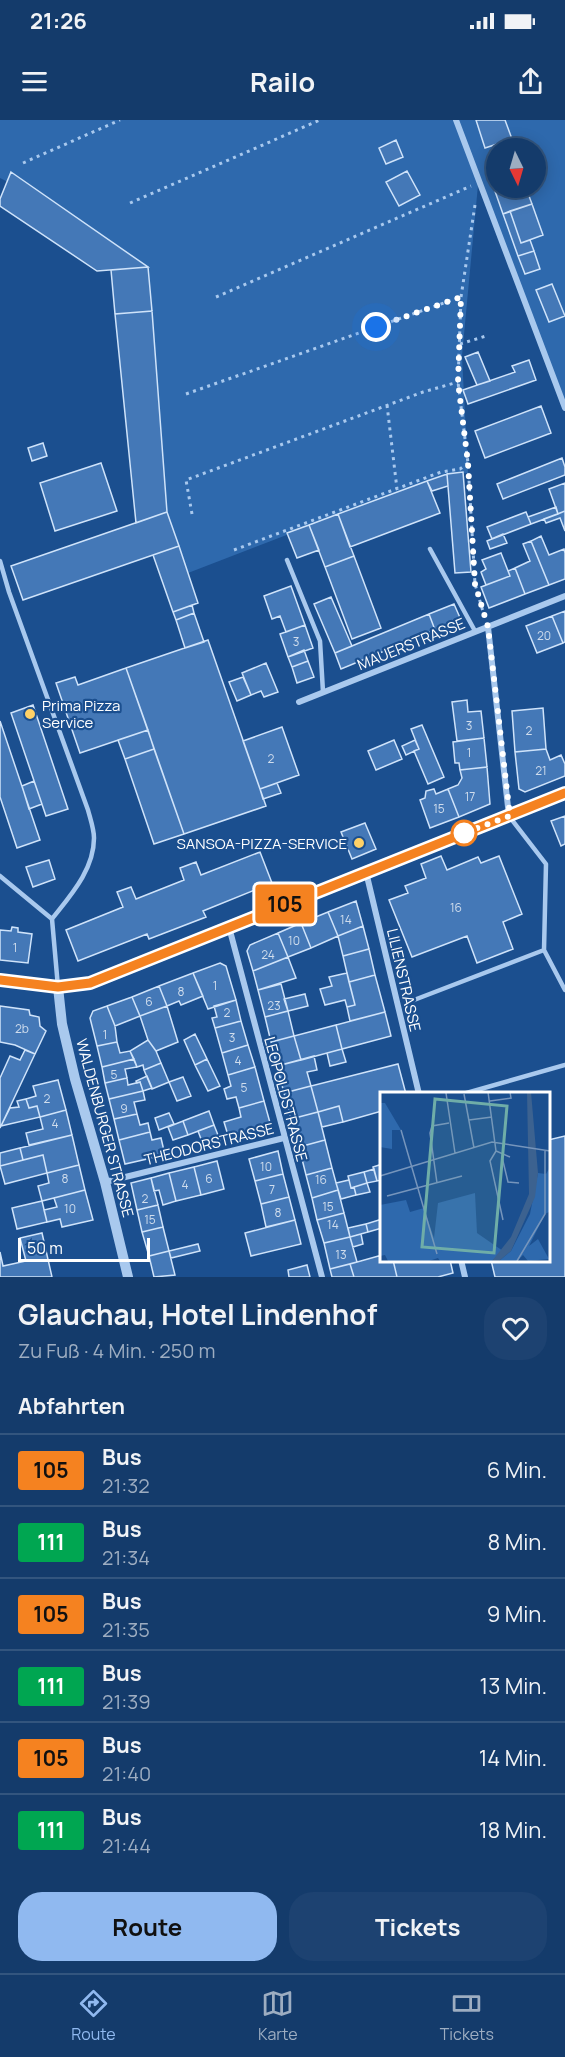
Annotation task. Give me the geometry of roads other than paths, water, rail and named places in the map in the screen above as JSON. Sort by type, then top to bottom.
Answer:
[{"type":"street","points":[[456,120],[565,408]]},
{"type":"street","name":"MAUERSTRASSE","points":[[299,702],[565,596]]},
{"type":"street","points":[[488,627],[510,816]]},
{"type":"street","points":[[0,980],[58,987],[90,983],[565,793]]},
{"type":"street","name":"LILIENSTRASSE","points":[[366,871],[419,1092]]},
{"type":"street","name":"LEOPOLDSTRASSE","points":[[229,926],[322,1277]]},
{"type":"street","name":"WALDENBURGER STRASSE","points":[[58,987],[69,1057],[105,1182],[128,1277]]},
{"type":"street","name":"THEODORSTRASSE","points":[[105,1182],[284,1137]]},
{"type":"street","points":[[461,1262],[465,1277]]},
{"type":"lane","points":[[430,549],[475,631]]},
{"type":"lane","points":[[287,560],[320,641],[323,692]]},
{"type":"lane","points":[[0,561],[9,592],[88,810],[94,837],[89,864],[78,886],[52,919],[58,987]]},
{"type":"lane","points":[[510,816],[546,864],[544,950],[565,990]]},
{"type":"lane","points":[[0,875],[52,919]]},
{"type":"lane","points":[[414,1000],[544,950]]},
{"type":"lane","points":[[470,1092],[565,1065]]},
{"type":"place","name":"Prima Pizza Service","points":[[30,714]]},
{"type":"place","name":"SANSOA-PIZZA-SERVICE","points":[[359,843]]}]
